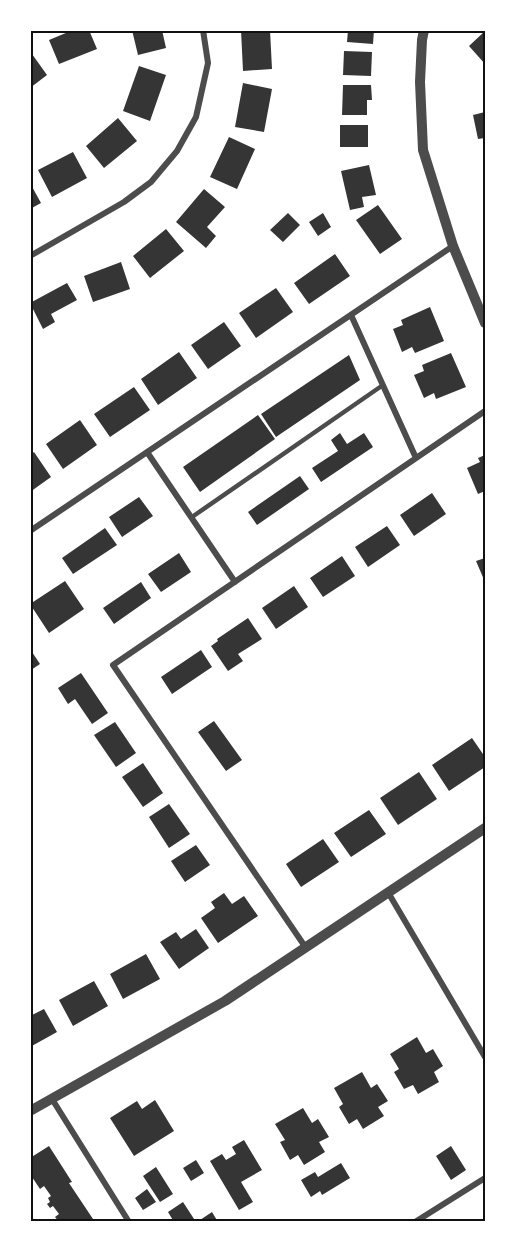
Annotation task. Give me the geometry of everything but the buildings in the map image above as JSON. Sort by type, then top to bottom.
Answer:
[{"type":"street","points":[[30,256],[124,202],[151,182],[177,151],[196,117],[206,74],[208,63],[203,30]]},
{"type":"street","points":[[424,30],[420,82],[423,150],[453,246],[485,323]]},
{"type":"street","points":[[30,531],[453,246]]},
{"type":"street","points":[[351,315],[416,458]]},
{"type":"street","points":[[307,949],[113,665],[485,411]]},
{"type":"street","points":[[147,452],[235,582]]},
{"type":"street","points":[[30,1111],[225,1002],[485,828]]},
{"type":"street","points":[[389,894],[485,1058]]},
{"type":"street","points":[[52,1099],[129,1222]]},
{"type":"street","points":[[415,1222],[485,1178]]},
{"type":"lane","points":[[192,518],[383,385]]}]
